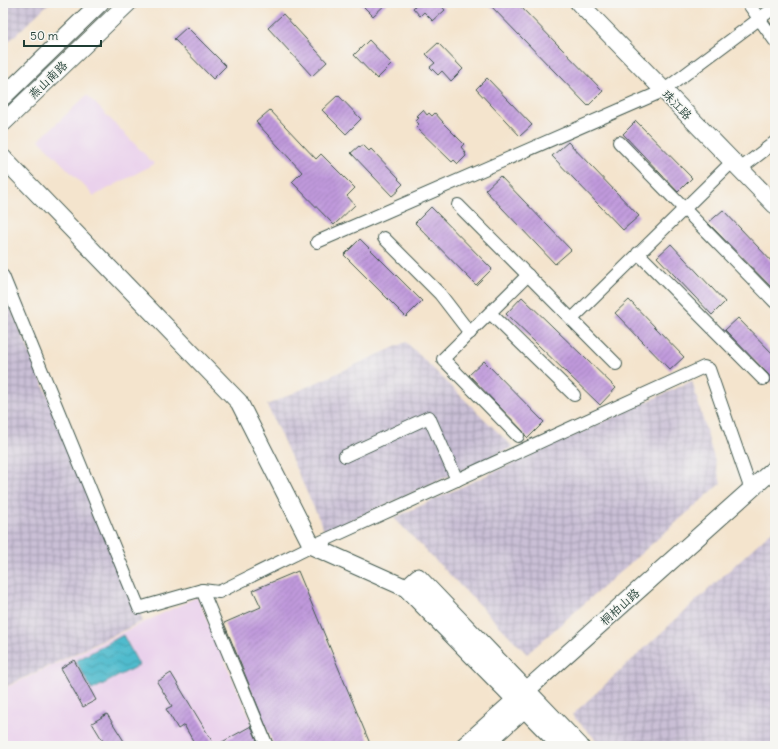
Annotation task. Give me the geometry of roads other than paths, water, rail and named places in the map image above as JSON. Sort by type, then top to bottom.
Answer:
[{"type":"street","name":"燕山南路","points":[[3,97],[100,3]]},
{"type":"street","name":"燕山南路","points":[[3,123],[128,3]]},
{"type":"street","name":"珠江路","points":[[579,3],[775,205]]},
{"type":"street","points":[[748,3],[775,41]]},
{"type":"street","points":[[317,242],[663,91],[775,7]]},
{"type":"street","points":[[619,142],[775,302]]},
{"type":"street","points":[[572,319],[684,209],[736,166],[775,142]]},
{"type":"street","points":[[3,158],[239,402],[312,546],[406,588],[418,577],[526,699],[561,746]]},
{"type":"street","points":[[458,205],[616,364]]},
{"type":"street","points":[[384,238],[440,294],[470,333]]},
{"type":"street","points":[[638,253],[763,379]]},
{"type":"street","points":[[518,436],[443,359],[528,275]]},
{"type":"street","points":[[3,276],[139,608],[202,590],[219,592],[312,546],[704,368],[709,369],[751,490]]},
{"type":"street","points":[[490,312],[574,395]]},
{"type":"street","points":[[345,456],[429,417],[458,480]]},
{"type":"street","name":"桐柏山路","points":[[482,746],[526,699],[775,468]]},
{"type":"street","name":"桐柏山路","points":[[464,746],[526,699],[775,482]]},
{"type":"street","points":[[202,590],[267,746]]},
{"type":"street","points":[[526,699],[580,746]]},
{"type":"water","points":[[123,635],[139,665],[92,690],[76,661]]}]
